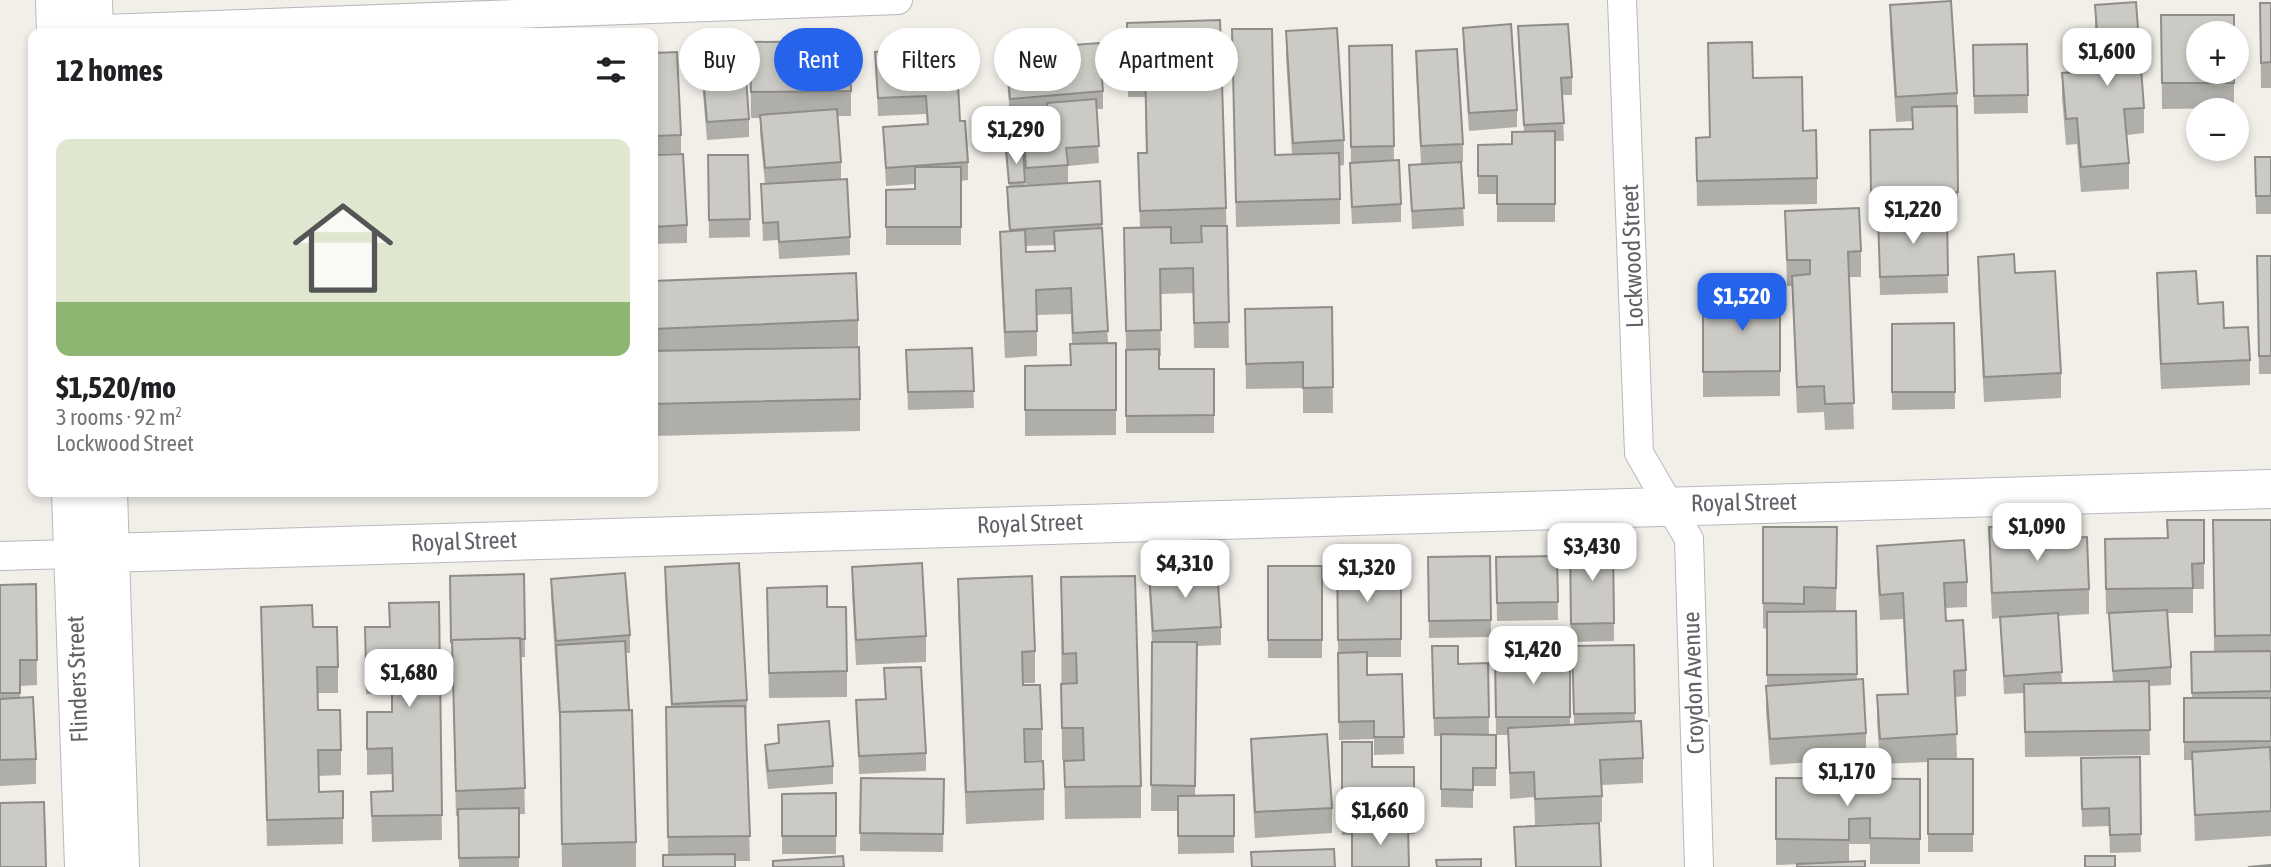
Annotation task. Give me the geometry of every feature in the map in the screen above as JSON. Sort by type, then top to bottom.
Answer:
[{"type":"main road","name":"Royal Street","points":[[72,554],[1667,504],[2271,488]]},
{"type":"main road","name":"Flinders Street","points":[[71,497],[84,867]]},
{"type":"main road","name":"Flinders Street","points":[[108,497],[120,867]]},
{"type":"street","points":[[55,21],[898,0]]},
{"type":"street","name":"Lockwood Street","points":[[1622,0],[1639,453],[1667,504]]},
{"type":"street","name":"Croydon Avenue","points":[[1667,504],[1689,539],[1699,867]]},
{"type":"street","name":"Royal Street","points":[[0,556],[72,554]]},
{"type":"building","points":[[1951,1],[1957,93],[1896,97],[1890,5]]},
{"type":"building","points":[[2136,2],[2144,108],[2124,109],[2129,163],[2081,167],[2077,118],[2066,119],[2062,73],[2100,70],[2095,5]]},
{"type":"building","points":[[2260,3],[2271,3],[2271,62],[2261,63]]},
{"type":"building","points":[[2161,15],[2234,15],[2234,21],[2186,21],[2186,83],[2162,83]]},
{"type":"building","points":[[1220,20],[1220,28],[1127,28],[1127,23]]},
{"type":"building","points":[[1511,24],[1517,110],[1469,113],[1463,28]]},
{"type":"building","points":[[1568,24],[1572,77],[1561,78],[1564,123],[1524,125],[1518,26]]},
{"type":"building","points":[[1337,28],[1344,140],[1293,143],[1286,31]]},
{"type":"building","points":[[1238,29],[1272,29],[1275,155],[1339,153],[1340,199],[1236,202],[1233,91],[1238,91]]},
{"type":"building","points":[[760,42],[774,42],[774,91],[851,91],[751,92],[760,91]]},
{"type":"building","points":[[1752,42],[1753,78],[1802,77],[1803,131],[1816,130],[1817,178],[1697,181],[1696,138],[1710,137],[1708,43]]},
{"type":"building","points":[[1095,43],[1095,91],[1103,91],[1010,99],[1009,91],[1081,91],[1081,44]]},
{"type":"building","points":[[2027,44],[2028,95],[1974,96],[1973,45]]},
{"type":"building","points":[[1392,45],[1394,146],[1351,147],[1349,46]]},
{"type":"building","points":[[1457,49],[1463,144],[1421,146],[1416,51]]},
{"type":"building","points":[[677,52],[681,135],[658,136],[658,53]]},
{"type":"building","points":[[875,52],[877,52],[877,83]]},
{"type":"building","points":[[704,91],[747,91],[749,119],[707,122]]},
{"type":"building","points":[[878,91],[958,91],[960,121],[965,121],[968,162],[886,168],[883,127],[928,124],[926,96],[878,98]]},
{"type":"building","points":[[1146,91],[1222,91],[1226,208],[1140,211],[1138,153],[1147,153]]},
{"type":"building","points":[[1096,99],[1099,146],[1066,148],[1068,165],[1026,168],[1023,123],[1048,122],[1047,103]]},
{"type":"building","points":[[1957,106],[1958,192],[1871,193],[1870,130],[1913,129],[1912,107]]},
{"type":"building","points":[[837,109],[841,162],[765,168],[760,115]]},
{"type":"building","points":[[1555,131],[1555,204],[1497,204],[1497,176],[1478,176],[1478,145],[1512,144],[1512,132]]},
{"type":"building","points":[[1023,149],[1025,182],[1009,183],[1006,150]]},
{"type":"building","points":[[683,154],[687,225],[658,227],[658,155]]},
{"type":"building","points":[[708,155],[748,155],[750,219],[709,220]]},
{"type":"building","points":[[2255,157],[2271,157],[2271,196],[2256,196]]},
{"type":"building","points":[[1399,160],[1401,204],[1352,207],[1350,163]]},
{"type":"building","points":[[1461,162],[1464,208],[1412,211],[1409,165]]},
{"type":"building","points":[[915,167],[961,167],[961,227],[886,227],[886,190],[915,189]]},
{"type":"building","points":[[847,179],[850,237],[779,242],[778,222],[763,223],[761,184]]},
{"type":"building","points":[[1100,181],[1102,224],[1010,230],[1007,187]]},
{"type":"building","points":[[1859,208],[1861,251],[1848,252],[1854,403],[1825,404],[1824,386],[1797,387],[1792,276],[1810,274],[1810,260],[1787,260],[1785,211]]},
{"type":"building","points":[[1947,216],[1948,275],[1880,277],[1878,218]]},
{"type":"building","points":[[1201,226],[1227,226],[1229,322],[1194,323],[1193,268],[1160,269],[1161,330],[1126,331],[1124,228],[1171,227],[1171,243],[1202,242]]},
{"type":"building","points":[[1102,228],[1108,331],[1073,333],[1071,288],[1036,290],[1037,331],[1005,332],[1000,232],[1025,230],[1026,252],[1055,251],[1054,231]]},
{"type":"building","points":[[2014,254],[2015,273],[2055,271],[2061,373],[1984,377],[1978,257]]},
{"type":"building","points":[[2257,256],[2271,256],[2271,356],[2259,356]]},
{"type":"building","points":[[2196,271],[2198,304],[2223,302],[2224,328],[2248,327],[2250,360],[2161,364],[2157,273]]},
{"type":"building","points":[[856,273],[858,320],[658,329],[658,281]]},
{"type":"building","points":[[1780,294],[1780,371],[1703,372],[1703,295]]},
{"type":"building","points":[[1332,307],[1333,387],[1303,388],[1303,362],[1246,364],[1245,309]]},
{"type":"building","points":[[1954,323],[1955,392],[1892,392],[1892,324]]},
{"type":"building","points":[[1116,343],[1116,410],[1025,410],[1025,366],[1071,365],[1070,344]]},
{"type":"building","points":[[859,347],[860,399],[658,404],[658,351]]},
{"type":"building","points":[[972,348],[974,391],[908,392],[906,350]]},
{"type":"building","points":[[1159,349],[1159,369],[1214,369],[1214,415],[1126,416],[1126,350]]},
{"type":"building","points":[[2167,520],[2204,520],[2204,563],[2192,564],[2193,588],[2106,589],[2105,539],[2168,538]]},
{"type":"building","points":[[2213,520],[2271,520],[2271,635],[2215,636]]},
{"type":"building","points":[[2023,526],[2023,541],[2087,537],[2089,589],[1992,593],[1989,527]]},
{"type":"building","points":[[1763,527],[1837,527],[1836,588],[1804,587],[1804,604],[1763,603]]},
{"type":"building","points":[[1964,540],[1967,582],[1944,583],[1946,621],[1963,620],[1966,670],[1954,671],[1957,734],[1880,739],[1877,695],[1908,694],[1903,593],[1880,595],[1877,546]]},
{"type":"building","points":[[1613,542],[1614,623],[1571,624],[1570,543]]},
{"type":"building","points":[[1337,551],[1355,551],[1355,578],[1401,577],[1401,639],[1338,640]]},
{"type":"building","points":[[1490,556],[1491,620],[1429,621],[1428,557]]},
{"type":"building","points":[[1557,556],[1558,602],[1497,603],[1496,557]]},
{"type":"building","points":[[739,563],[747,700],[672,704],[665,567]]},
{"type":"building","points":[[922,563],[926,636],[856,640],[852,567]]},
{"type":"building","points":[[1268,566],[1322,566],[1322,640],[1268,640]]},
{"type":"building","points":[[1217,568],[1221,627],[1153,631],[1149,572]]},
{"type":"building","points":[[625,573],[630,635],[556,641],[551,579]]},
{"type":"building","points":[[524,574],[525,639],[451,641],[450,576]]},
{"type":"building","points":[[1032,576],[1035,651],[1022,652],[1023,685],[1040,685],[1042,729],[1024,729],[1025,762],[1043,761],[1044,789],[966,792],[958,579]]},
{"type":"building","points":[[1135,576],[1141,786],[1065,787],[1064,761],[1084,760],[1083,728],[1062,728],[1061,684],[1077,683],[1076,653],[1063,654],[1061,577]]},
{"type":"building","points":[[36,584],[37,660],[20,660],[20,693],[0,693],[0,585]]},
{"type":"building","points":[[827,586],[827,607],[846,607],[847,671],[769,673],[767,588]]},
{"type":"building","points":[[439,602],[442,815],[372,816],[371,792],[393,791],[392,748],[367,749],[367,712],[392,712],[392,669],[366,669],[365,627],[390,627],[389,603]]},
{"type":"building","points":[[312,605],[313,627],[337,627],[338,667],[317,667],[318,710],[340,710],[341,750],[318,750],[319,792],[343,791],[343,818],[267,820],[261,607]]},
{"type":"building","points":[[2167,610],[2171,667],[2113,671],[2109,613]]},
{"type":"building","points":[[1856,611],[1857,674],[1767,675],[1767,612]]},
{"type":"building","points":[[2058,613],[2062,672],[2004,676],[2000,617]]},
{"type":"building","points":[[520,638],[525,788],[456,791],[452,640]]},
{"type":"building","points":[[625,641],[629,710],[560,714],[556,645]]},
{"type":"building","points":[[1152,642],[1197,642],[1195,786],[1151,785]]},
{"type":"building","points":[[1634,645],[1635,713],[1574,714],[1572,646]]},
{"type":"building","points":[[1432,646],[1458,646],[1458,664],[1488,663],[1489,717],[1434,718]]},
{"type":"building","points":[[2271,651],[2271,691],[2192,693],[2191,652]]},
{"type":"building","points":[[1367,652],[1367,675],[1402,674],[1404,737],[1374,737],[1374,721],[1339,722],[1338,653]]},
{"type":"building","points":[[1570,654],[1570,717],[1496,717],[1495,655]]},
{"type":"building","points":[[921,667],[926,753],[859,756],[856,700],[886,699],[884,668]]},
{"type":"building","points":[[1863,679],[1866,733],[1770,739],[1766,686]]},
{"type":"building","points":[[2149,681],[2150,730],[2025,732],[2024,684]]},
{"type":"building","points":[[33,697],[36,759],[0,760],[0,699]]},
{"type":"building","points":[[2184,698],[2271,698],[2271,741],[2184,742]]},
{"type":"building","points":[[745,706],[750,836],[668,837],[666,707]]},
{"type":"building","points":[[632,710],[636,842],[562,844],[560,712]]},
{"type":"building","points":[[829,721],[833,766],[768,771],[765,745],[779,743],[778,725]]},
{"type":"building","points":[[1641,721],[1643,758],[1600,760],[1602,796],[1535,799],[1534,772],[1510,773],[1508,728]]},
{"type":"building","points":[[1327,734],[1332,808],[1255,812],[1251,739]]},
{"type":"building","points":[[1441,734],[1496,735],[1496,768],[1473,768],[1473,790],[1441,789]]},
{"type":"building","points":[[1342,742],[1372,742],[1372,767],[1414,767],[1414,817],[1342,817]]},
{"type":"building","points":[[2270,747],[2271,811],[2195,815],[2192,752]]},
{"type":"building","points":[[2140,757],[2141,834],[2110,835],[2109,808],[2082,809],[2081,758]]},
{"type":"building","points":[[1928,759],[1973,759],[1973,834],[1928,834]]},
{"type":"building","points":[[861,778],[944,779],[943,834],[860,833]]},
{"type":"building","points":[[1776,778],[1920,779],[1920,839],[1870,838],[1870,818],[1849,819],[1849,840],[1776,839]]},
{"type":"building","points":[[836,793],[836,836],[782,836],[782,794]]},
{"type":"building","points":[[1234,795],[1234,836],[1178,836],[1178,796]]},
{"type":"building","points":[[44,802],[46,867],[0,867],[0,803]]},
{"type":"building","points":[[519,808],[519,857],[459,858],[458,809]]},
{"type":"building","points":[[1599,823],[1601,867],[1516,867],[1514,827]]},
{"type":"building","points":[[1408,827],[1409,867],[1352,867],[1352,828]]},
{"type":"building","points":[[1334,849],[1335,867],[1252,867],[1251,852]]},
{"type":"building","points":[[735,854],[735,867],[663,867],[663,855]]},
{"type":"building","points":[[843,856],[844,867],[773,867],[773,861]]},
{"type":"building","points":[[2085,856],[2115,856],[2115,867],[2085,867]]},
{"type":"building","points":[[1481,859],[1481,867],[1437,867],[1436,860]]},
{"type":"building","points":[[1865,861],[1865,867],[1797,867],[1797,864]]}]
